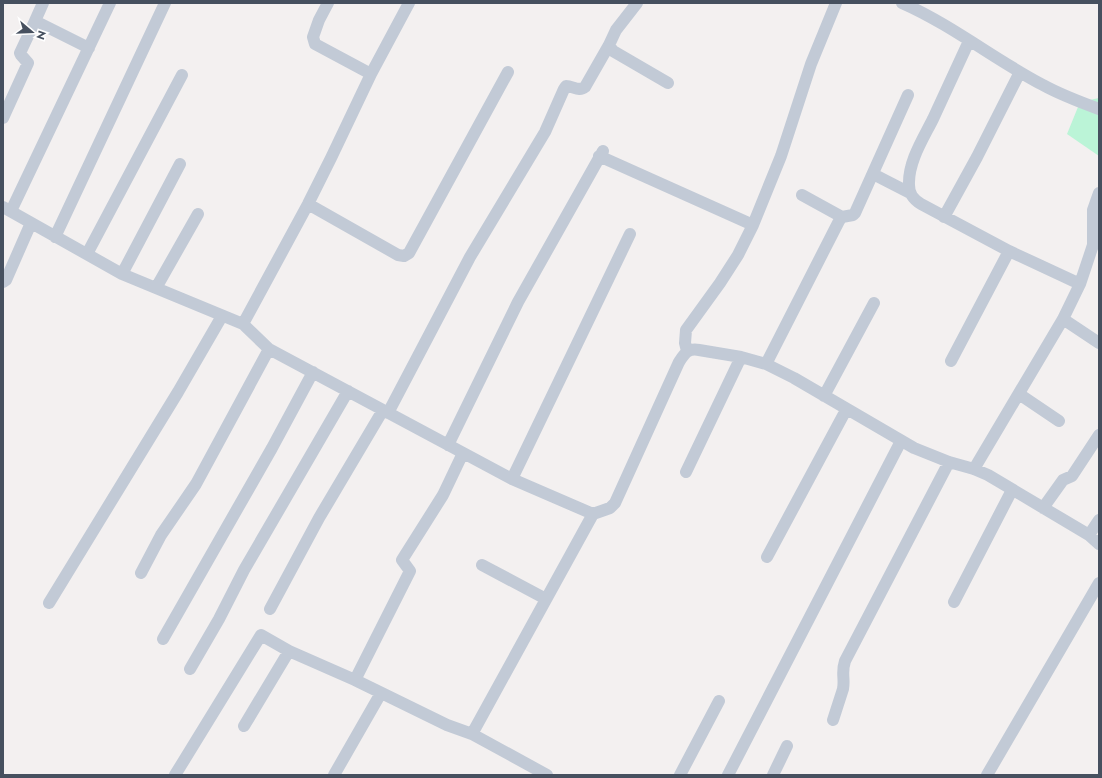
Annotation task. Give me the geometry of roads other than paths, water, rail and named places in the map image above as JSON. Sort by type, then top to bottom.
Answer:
[{"type":"street","points":[[3,118],[28,64],[20,53],[43,3]]},
{"type":"street","points":[[110,3],[89,48],[7,209],[122,274],[243,324],[269,349],[512,479],[593,514]]},
{"type":"street","points":[[56,237],[165,3]]},
{"type":"street","points":[[328,3],[319,20],[313,37],[315,44],[371,74]]},
{"type":"street","points":[[243,324],[308,204],[371,74],[409,3]]},
{"type":"street","points":[[270,609],[319,518],[386,412],[470,257],[545,132],[564,89],[566,86],[578,89],[583,89],[586,87],[616,30],[637,3]]},
{"type":"street","points":[[687,351],[685,343],[686,330],[724,277],[754,225],[781,156],[811,64],[836,3]]},
{"type":"street","points":[[902,3],[921,7],[970,41],[1020,72],[1068,98],[1099,110]]},
{"type":"street","points":[[35,21],[89,48]]},
{"type":"street","points":[[910,194],[910,176],[916,153],[970,41]]},
{"type":"street","points":[[609,45],[614,51],[668,83]]},
{"type":"street","points":[[308,204],[398,255],[404,256],[409,253],[508,72]]},
{"type":"street","points":[[944,217],[977,157],[1020,72]]},
{"type":"street","points":[[87,254],[182,75]]},
{"type":"street","points":[[802,195],[842,217],[853,215],[908,95]]},
{"type":"street","points":[[448,445],[518,302],[601,153],[754,225]]},
{"type":"street","points":[[122,274],[180,164]]},
{"type":"street","points":[[873,174],[910,194],[914,199],[944,217],[1009,251],[1080,284]]},
{"type":"street","points":[[974,469],[1063,319],[1080,284],[1096,246],[1093,210],[1099,193]]},
{"type":"street","points":[[156,288],[198,214]]},
{"type":"street","points":[[766,364],[842,217]]},
{"type":"street","points":[[3,282],[6,280],[31,222]]},
{"type":"street","points":[[512,479],[630,234]]},
{"type":"street","points":[[951,361],[1009,251]]},
{"type":"street","points":[[824,396],[874,303]]},
{"type":"street","points":[[49,604],[178,392],[222,316]]},
{"type":"street","points":[[1063,319],[1099,343]]},
{"type":"street","points":[[141,573],[161,535],[196,484],[269,349]]},
{"type":"street","points":[[472,734],[593,514],[610,508],[615,503],[679,362],[687,351],[695,349],[741,357],[766,364],[794,378],[846,410],[926,454],[974,469],[1089,535],[1099,544]]},
{"type":"street","points":[[686,472],[741,357]]},
{"type":"street","points":[[163,639],[268,455],[313,372]]},
{"type":"street","points":[[190,669],[219,619],[244,570],[348,391]]},
{"type":"street","points":[[1019,394],[1059,421]]},
{"type":"street","points":[[767,557],[846,410]]},
{"type":"street","points":[[1043,508],[1063,480],[1072,476],[1099,434]]},
{"type":"street","points":[[728,775],[901,441]]},
{"type":"street","points":[[355,680],[410,571],[402,560],[443,495],[463,453]]},
{"type":"street","points":[[834,720],[844,684],[842,673],[845,661],[949,462]]},
{"type":"street","points":[[954,602],[1012,490]]},
{"type":"street","points":[[1089,535],[1099,520]]},
{"type":"street","points":[[482,565],[546,599]]},
{"type":"street","points":[[987,775],[1099,583]]},
{"type":"street","points":[[175,775],[262,635],[289,651],[355,680],[447,725],[472,734],[547,775]]},
{"type":"street","points":[[244,726],[289,651]]},
{"type":"street","points":[[334,775],[381,693]]},
{"type":"street","points":[[680,775],[719,700]]},
{"type":"street","points":[[773,775],[787,746]]}]
